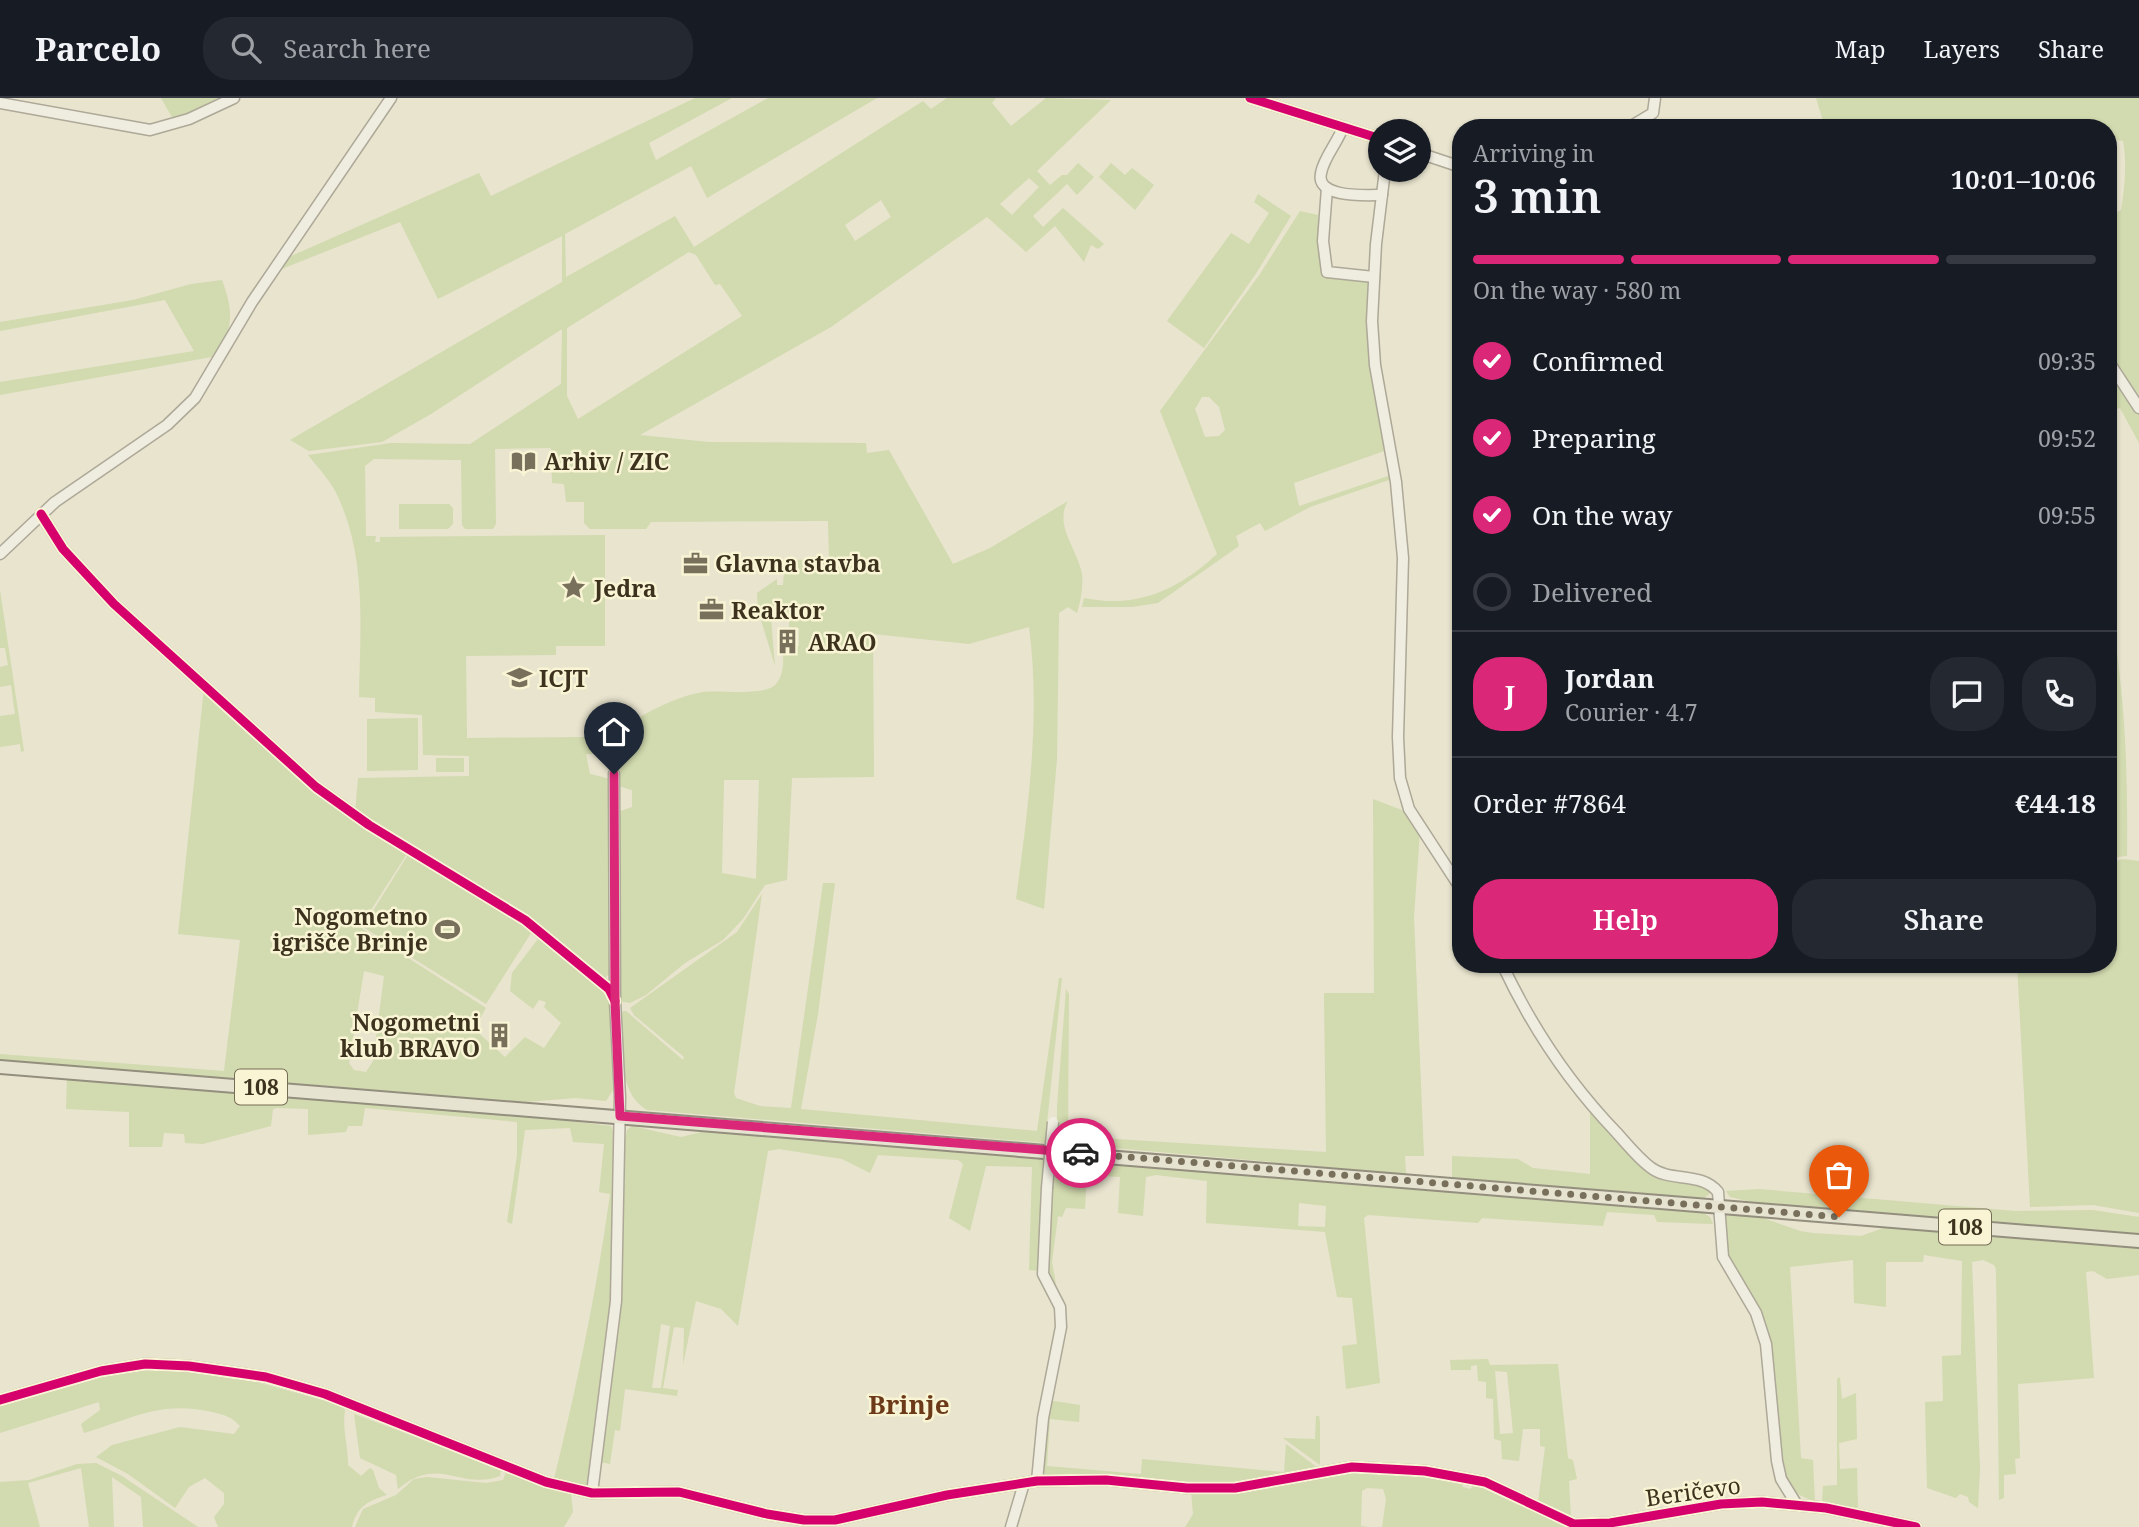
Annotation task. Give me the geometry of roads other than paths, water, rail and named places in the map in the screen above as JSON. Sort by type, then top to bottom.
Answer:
[{"type":"main road","name":"108","points":[[0,1067],[2139,1241]]},
{"type":"street","points":[[0,103],[150,130],[190,120],[234,98]]},
{"type":"street","points":[[0,554],[41,514],[167,425],[195,398],[252,302],[391,98]]},
{"type":"street","points":[[1250,98],[1368,136]]},
{"type":"street","points":[[1643,119],[1653,113],[1655,98]]},
{"type":"street","points":[[1343,127],[1320,177],[1327,188],[1323,241],[1327,272],[1374,277]]},
{"type":"street","points":[[1431,157],[1452,164]]},
{"type":"street","points":[[1384,182],[1374,277],[1375,365],[1396,482],[1403,558],[1398,737],[1401,778],[1409,809],[1452,875]]},
{"type":"street","points":[[1327,188],[1354,196],[1382,195]]},
{"type":"street","points":[[2117,374],[2139,408]]},
{"type":"street","points":[[41,514],[63,549],[114,604],[316,788],[369,825],[525,920],[609,989],[615,1001]]},
{"type":"street","points":[[592,1493],[616,1301],[620,1116],[615,1001],[614,774]]},
{"type":"street","points":[[1507,973],[1550,1053],[1600,1116],[1652,1169],[1663,1174],[1697,1179],[1714,1187],[1718,1192],[1723,1257],[1756,1313],[1766,1344],[1779,1470],[1797,1505]]},
{"type":"street","points":[[1037,1481],[1043,1419],[1061,1327],[1060,1307],[1043,1274],[1053,1122]]},
{"type":"street","name":"Beričevo","points":[[0,1400],[100,1371],[145,1364],[189,1366],[266,1377],[325,1394],[546,1482],[592,1493],[679,1492],[767,1514],[804,1520],[835,1520],[947,1495],[1037,1481],[1106,1480],[1187,1489],[1235,1489],[1352,1467],[1425,1471],[1485,1482],[1558,1518],[1590,1526],[1721,1504],[1797,1505],[1916,1527]]},
{"type":"street","points":[[1011,1527],[1024,1483]]},
{"type":"place","name":"Arhiv / ZIC","points":[[524,461]]},
{"type":"place","name":"Glavna stavba","points":[[695,563]]},
{"type":"place","name":"Jedra","points":[[574,588]]},
{"type":"place","name":"Reaktor","points":[[711,610]]},
{"type":"place","name":"ARAO","points":[[788,642]]},
{"type":"place","name":"ICJT","points":[[519,678]]},
{"type":"place","name":"Nogometno igrišče Brinje","points":[[448,929]]},
{"type":"place","name":"Nogometni klub BRAVO","points":[[500,1035]]},
{"type":"district","name":"Brinje","points":[[909,1404]]}]
